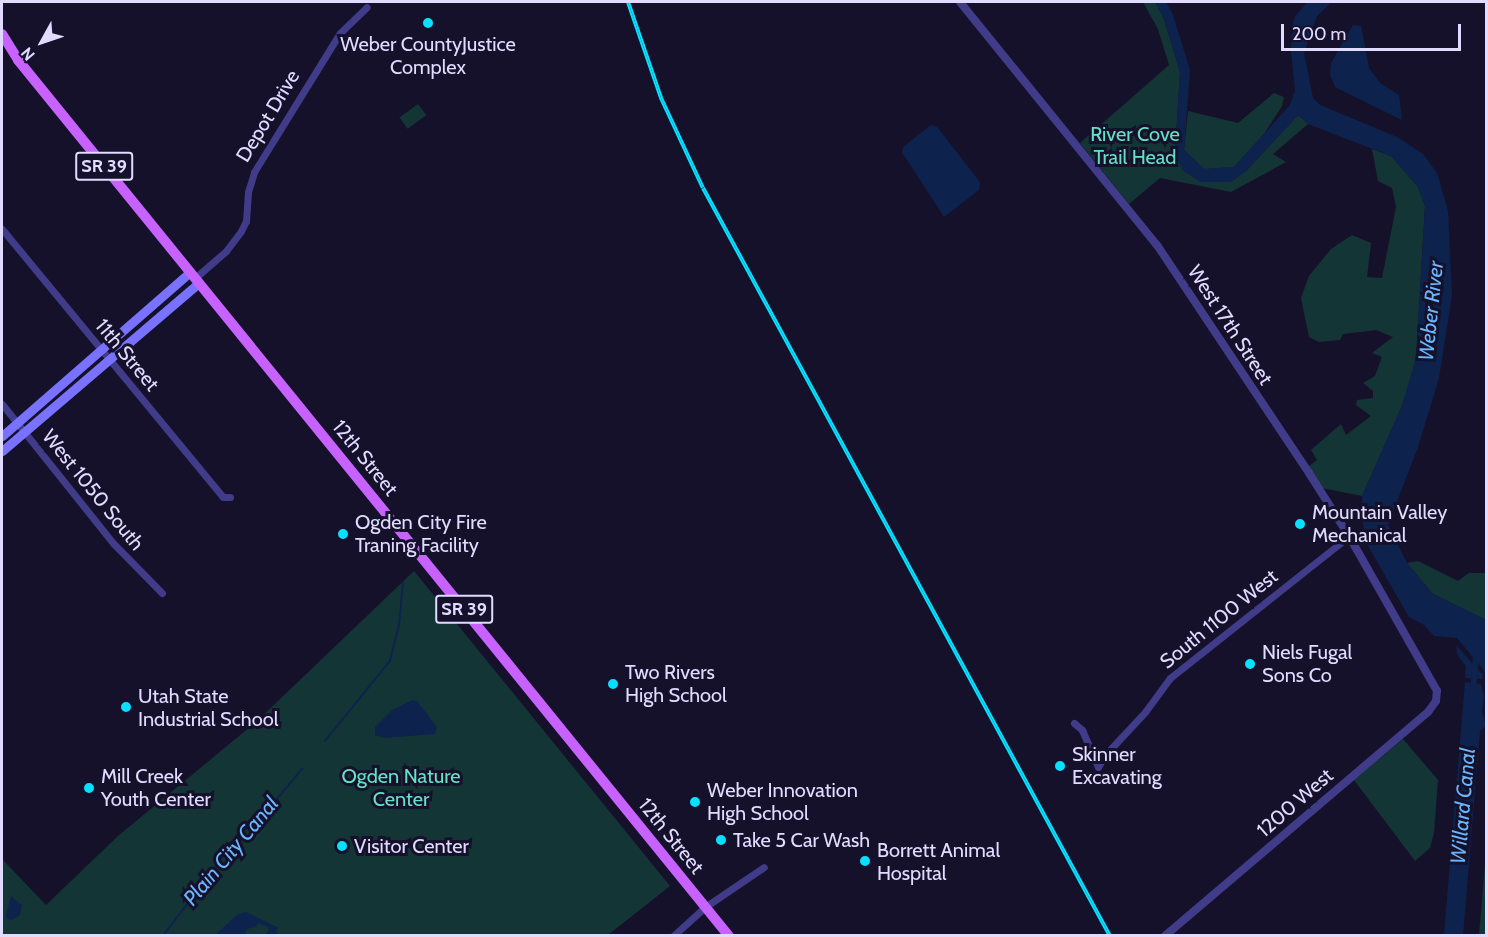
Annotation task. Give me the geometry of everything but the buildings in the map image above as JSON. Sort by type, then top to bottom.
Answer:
[{"type":"main road","name":"12th Street","points":[[2,34],[18,60],[729,936]]},
{"type":"main road","name":"12th Street","points":[[2,45],[18,60]]},
{"type":"main road","name":"Depot Drive","points":[[2,436],[100,349],[195,277]]},
{"type":"main road","name":"Depot Drive","points":[[2,451],[108,358],[195,277]]},
{"type":"street","name":"West 17th Street","points":[[960,2],[1158,245],[1349,536],[1437,691]]},
{"type":"street","name":"Depot Drive","points":[[195,277],[226,251],[241,231],[246,221],[248,192],[254,172],[340,33],[367,7]]},
{"type":"street","name":"11th Street","points":[[2,229],[223,496],[230,497]]},
{"type":"street","name":"West 1050 South","points":[[2,404],[126,558],[162,593]]},
{"type":"street","name":"South 1100 West","points":[[1090,749],[1098,767],[1105,755],[1145,712],[1170,678],[1349,536]]},
{"type":"street","name":"1200 West","points":[[1165,936],[1428,712],[1436,701],[1437,691]]},
{"type":"street","points":[[1074,723],[1082,730],[1090,749],[1105,755]]},
{"type":"street","points":[[673,936],[705,907],[764,867]]},
{"type":"green space","name":"River Cove Trail Head","points":[[1143,2],[1155,2],[1164,19],[1180,72],[1175,152],[1183,170],[1230,182],[1246,171],[1298,115],[1308,124],[1273,154],[1286,162],[1231,192],[1160,178],[1129,204],[1080,143],[1169,65],[1158,29]]},
{"type":"green space","points":[[1274,93],[1284,97],[1282,106],[1264,134],[1234,167],[1204,169],[1184,150],[1188,111],[1238,123]]},
{"type":"green space","points":[[418,104],[426,115],[408,129],[399,118]]},
{"type":"green space","points":[[1372,149],[1391,156],[1418,187],[1425,206],[1416,359],[1402,406],[1362,496],[1322,488],[1309,466],[1317,460],[1311,450],[1341,424],[1346,435],[1371,416],[1356,405],[1357,400],[1373,398],[1373,391],[1363,383],[1375,376],[1382,357],[1372,353],[1393,337],[1376,330],[1343,334],[1340,340],[1319,342],[1309,337],[1301,298],[1309,276],[1331,249],[1352,235],[1371,243],[1367,277],[1382,278],[1396,207],[1392,188],[1378,181]]},
{"type":"green space","points":[[1418,561],[1458,581],[1469,573],[1485,573],[1486,620],[1433,594],[1407,563]]},
{"type":"green space","name":"Ogden Nature Center","points":[[414,571],[670,886],[608,935],[2,936],[2,859],[46,905],[118,836],[256,722]]},
{"type":"green space","points":[[1403,739],[1438,780],[1434,833],[1430,848],[1415,861],[1354,780]]},
{"type":"green space","points":[[1486,852],[1486,935],[1479,935]]},
{"type":"water","name":"Weber River","points":[[1155,2],[1166,2],[1173,15],[1190,70],[1184,150],[1204,169],[1234,167],[1290,105],[1295,91],[1291,50],[1295,16],[1308,2],[1332,2],[1317,16],[1304,53],[1313,98],[1320,105],[1397,137],[1423,154],[1437,173],[1448,211],[1452,295],[1439,378],[1418,447],[1388,525],[1407,563],[1433,594],[1486,620],[1486,673],[1457,638],[1434,636],[1424,625],[1409,617],[1368,546],[1361,514],[1362,496],[1402,406],[1416,359],[1425,206],[1418,187],[1391,156],[1308,124],[1298,115],[1246,171],[1230,182],[1200,182],[1182,170],[1175,152],[1180,72],[1164,19]]},
{"type":"water","points":[[1353,25],[1361,26],[1369,68],[1380,83],[1399,95],[1402,120],[1335,87],[1330,75],[1331,63]]},
{"type":"water","points":[[931,125],[937,127],[980,182],[979,190],[944,217],[902,152],[903,147]]},
{"type":"water","points":[[1456,645],[1483,675],[1482,679],[1465,678],[1466,666],[1458,656]]},
{"type":"water","points":[[1465,682],[1481,684],[1484,696],[1482,711],[1486,726],[1480,731],[1463,935],[1444,935]]},
{"type":"water","points":[[412,700],[417,701],[437,727],[435,734],[385,738],[375,735],[375,727],[392,710]]},
{"type":"water","points":[[11,896],[22,905],[20,915],[12,920],[7,919],[6,915]]},
{"type":"water","points":[[246,912],[279,928],[276,930],[278,935],[265,935],[269,930],[268,927],[258,923],[256,927],[247,929],[245,935],[215,935],[238,914]]},
{"type":"waterway","name":"Plain City Canal","points":[[325,741],[390,661],[399,626],[403,583]]},
{"type":"waterway","name":"Willard Canal","points":[[1473,690],[1476,652]]},
{"type":"waterway","name":"Plain City Canal","points":[[163,936],[237,838],[277,799],[302,769]]},
{"type":"railway","points":[[628,2],[661,98],[703,188],[1110,936]]},
{"type":"place","name":"Weber CountyJustice Complex","points":[[428,23]]},
{"type":"place","name":"Mountain Valley Mechanical","points":[[1300,524]]},
{"type":"place","name":"Ogden City Fire Traning Facility","points":[[343,534]]},
{"type":"place","name":"Niels Fugal Sons Co","points":[[1250,664]]},
{"type":"place","name":"Two Rivers High School","points":[[613,684]]},
{"type":"place","name":"Utah State Industrial School","points":[[126,707]]},
{"type":"place","name":"Skinner Excavating","points":[[1060,766]]},
{"type":"place","name":"Mill Creek Youth Center","points":[[89,788]]},
{"type":"place","name":"Weber Innovation High School","points":[[695,802]]},
{"type":"place","name":"Take 5 Car Wash","points":[[721,840]]},
{"type":"place","name":"Visitor Center","points":[[342,846]]},
{"type":"place","name":"Borrett Animal Hospital","points":[[865,861]]}]
